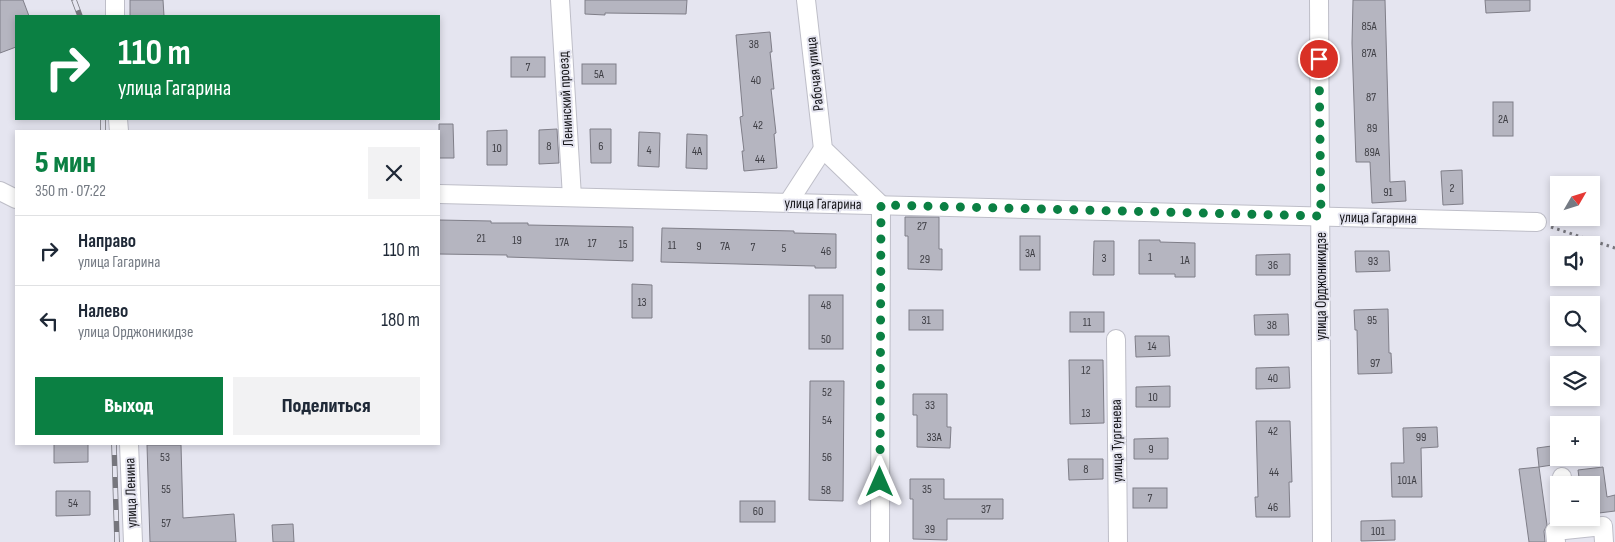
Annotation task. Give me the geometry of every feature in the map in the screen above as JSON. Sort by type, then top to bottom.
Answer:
[{"type":"street","points":[[115,0],[115,15]]},
{"type":"street","name":"Ленинский проезд","points":[[560,0],[572,197]]},
{"type":"street","name":"Рабочая улица","points":[[806,0],[823,149]]},
{"type":"street","name":"улица Орджоникидзе","points":[[1319,0],[1322,542]]},
{"type":"street","points":[[788,203],[823,149],[881,205],[880,542]]},
{"type":"street","points":[[0,191],[15,198]]},
{"type":"street","name":"улица Гагарина","points":[[440,194],[1536,222]]},
{"type":"street","name":"улица Тургенева","points":[[1116,339],[1118,542]]},
{"type":"street","name":"улица Ленина","points":[[130,445],[133,542]]},
{"type":"street","points":[[1556,542],[1555,530],[1563,526]]},
{"type":"street","points":[[1600,526],[1602,526],[1604,542]]},
{"type":"path","points":[[1536,222],[1615,248]]},
{"type":"building","points":[[0,0],[23,0],[29,15],[15,15],[15,47],[0,53]]},
{"type":"building","points":[[130,0],[163,0],[164,15],[130,15]]},
{"type":"building","points":[[585,0],[687,0],[686,14],[605,13],[605,15],[585,14]]},
{"type":"building","points":[[1353,0],[1385,0],[1390,182],[1405,181],[1406,201],[1372,203],[1370,162],[1356,162],[1352,43]]},
{"type":"building","points":[[1485,0],[1530,0],[1530,11],[1486,13]]},
{"type":"building","points":[[770,32],[774,89],[771,89],[776,133],[774,134],[777,168],[744,171],[740,117],[743,116],[736,35]]},
{"type":"building","points":[[511,57],[545,57],[545,77],[511,77]]},
{"type":"building","points":[[582,64],[616,64],[616,84],[582,84]]},
{"type":"building","points":[[1493,102],[1513,102],[1513,136],[1493,136]]},
{"type":"building","points":[[439,124],[453,124],[454,158],[440,158]]},
{"type":"building","points":[[557,129],[559,163],[539,164],[539,130]]},
{"type":"building","points":[[590,129],[611,129],[611,163],[591,163]]},
{"type":"building","points":[[507,130],[507,165],[487,165],[487,131]]},
{"type":"building","points":[[639,132],[660,133],[659,167],[638,166]]},
{"type":"building","points":[[687,134],[707,135],[707,169],[686,168]]},
{"type":"building","points":[[1462,170],[1463,204],[1443,205],[1441,171]]},
{"type":"building","points":[[905,217],[939,217],[939,249],[942,249],[942,270],[908,269],[908,236],[905,236]]},
{"type":"building","points":[[440,220],[528,223],[528,225],[633,227],[633,261],[507,257],[507,255],[440,254]]},
{"type":"building","points":[[662,228],[794,231],[794,233],[836,234],[836,268],[661,262]]},
{"type":"building","points":[[1020,236],[1040,236],[1040,270],[1020,270]]},
{"type":"building","points":[[1139,240],[1195,243],[1195,277],[1175,277],[1175,274],[1139,274]]},
{"type":"building","points":[[1094,241],[1114,241],[1114,275],[1093,275]]},
{"type":"building","points":[[1355,251],[1389,251],[1390,271],[1356,272]]},
{"type":"building","points":[[1290,254],[1290,275],[1256,275],[1256,255]]},
{"type":"building","points":[[632,284],[652,285],[652,318],[632,318]]},
{"type":"building","points":[[809,295],[843,295],[843,349],[809,349]]},
{"type":"building","points":[[1388,309],[1389,353],[1391,353],[1392,373],[1358,374],[1357,330],[1355,330],[1354,310]]},
{"type":"building","points":[[909,310],[943,310],[943,330],[909,330]]},
{"type":"building","points":[[1070,312],[1104,312],[1104,332],[1070,332]]},
{"type":"building","points":[[1288,314],[1289,335],[1255,335],[1254,315]]},
{"type":"building","points":[[1135,336],[1169,336],[1170,356],[1136,357]]},
{"type":"building","points":[[1069,360],[1103,360],[1104,423],[1070,424]]},
{"type":"building","points":[[1289,367],[1290,388],[1256,389],[1256,368]]},
{"type":"building","points":[[810,381],[844,381],[843,501],[809,500]]},
{"type":"building","points":[[1170,386],[1170,407],[1136,407],[1136,387]]},
{"type":"building","points":[[913,394],[947,394],[947,427],[951,427],[950,448],[917,447],[917,415],[913,415]]},
{"type":"building","points":[[1256,421],[1290,421],[1292,482],[1289,482],[1290,517],[1256,517],[1255,497],[1258,497]]},
{"type":"building","points":[[1437,427],[1438,447],[1421,448],[1422,497],[1392,497],[1391,463],[1404,463],[1403,428]]},
{"type":"building","points":[[1168,438],[1168,459],[1134,459],[1134,439]]},
{"type":"building","points":[[54,445],[88,445],[88,462],[54,463]]},
{"type":"building","points":[[147,445],[181,445],[183,518],[234,514],[236,542],[150,542]]},
{"type":"building","points":[[1550,446],[1550,465],[1539,467],[1537,448]]},
{"type":"building","points":[[1068,459],[1103,459],[1103,479],[1069,480]]},
{"type":"building","points":[[1539,467],[1547,525],[1544,531],[1545,542],[1529,542],[1519,469]]},
{"type":"building","points":[[1603,467],[1607,497],[1615,495],[1615,511],[1600,513],[1600,476],[1579,476],[1578,470]]},
{"type":"building","points":[[910,479],[944,479],[944,499],[1003,499],[1003,519],[947,519],[947,540],[913,539],[913,499],[910,499]]},
{"type":"building","points":[[1133,488],[1167,488],[1167,508],[1133,508]]},
{"type":"building","points":[[56,491],[90,491],[90,515],[56,516]]},
{"type":"building","points":[[740,501],[775,501],[775,522],[740,522]]},
{"type":"building","points":[[1395,520],[1395,540],[1361,541],[1361,521]]},
{"type":"building","points":[[293,524],[294,542],[273,542],[272,525]]},
{"type":"railway","points":[[74,0],[80,15]]},
{"type":"railway","points":[[103,120],[103,130]]},
{"type":"railway","points":[[114,445],[117,542]]},
{"type":"route","points":[[880,482],[881,205],[1321,216],[1319,59]]}]
